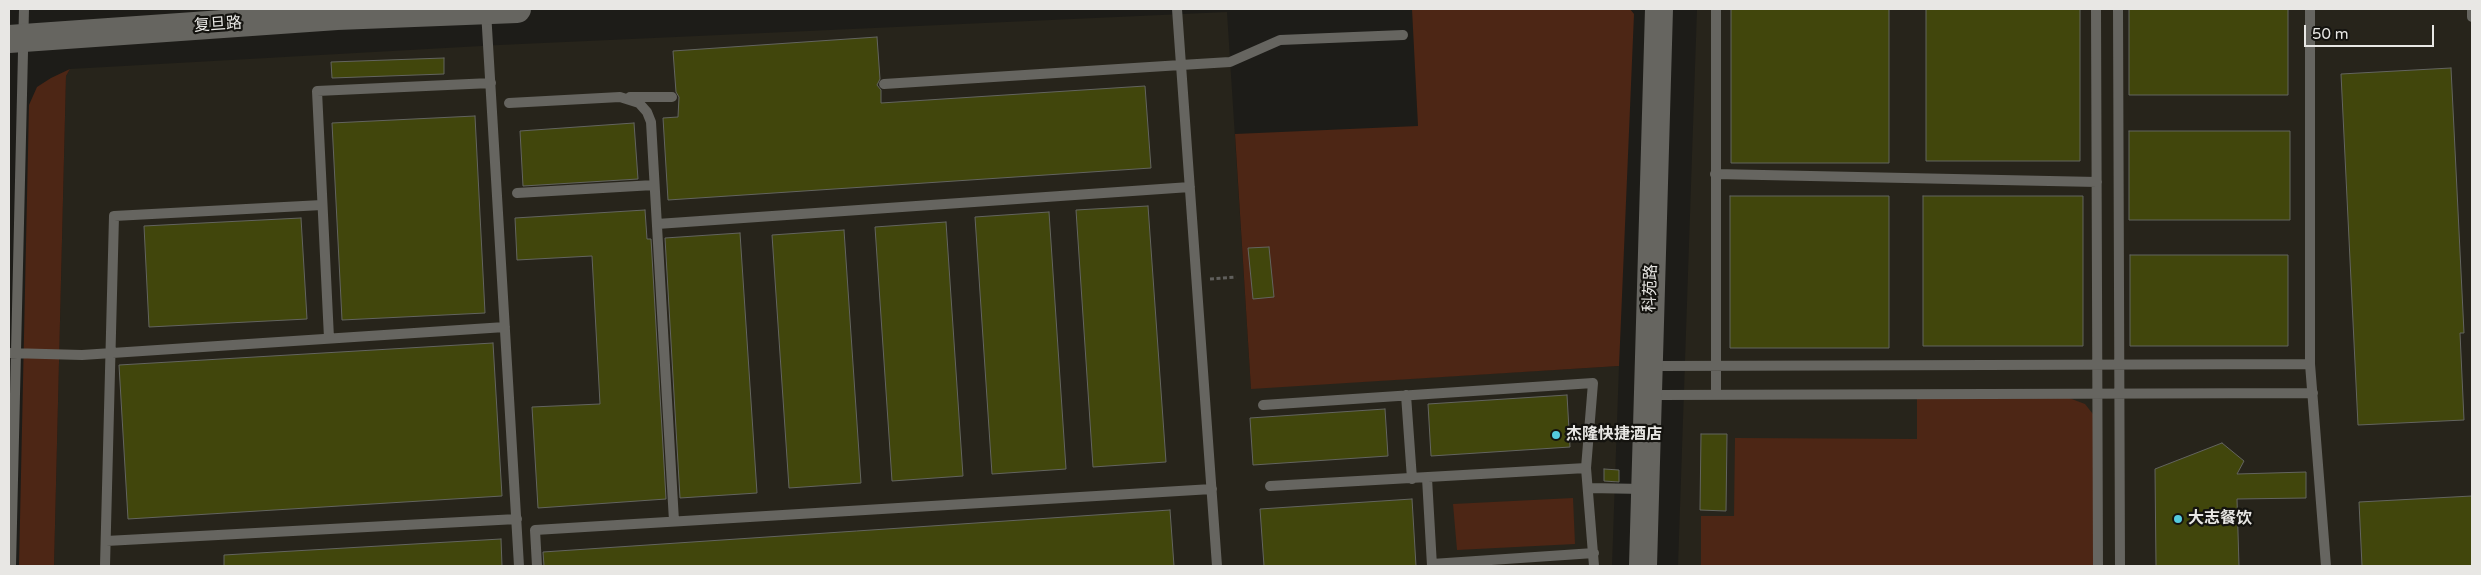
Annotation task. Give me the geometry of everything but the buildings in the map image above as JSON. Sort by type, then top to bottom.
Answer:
[{"type":"street","points":[[185,9],[230,24]]},
{"type":"street","name":"复旦路","points":[[16,39],[230,24],[329,13],[517,9]]},
{"type":"street","name":"科苑路","points":[[1643,566],[1659,9]]},
{"type":"street","name":"科苑路","points":[[1657,566],[1671,9]]},
{"type":"lane","points":[[11,566],[16,39],[24,9]]},
{"type":"lane","points":[[1177,9],[1218,566]]},
{"type":"lane","points":[[1716,9],[1716,394]]},
{"type":"lane","points":[[2096,9],[2098,566]]},
{"type":"lane","points":[[2118,9],[2120,566]]},
{"type":"lane","points":[[2310,9],[2310,364],[2326,566]]},
{"type":"lane","points":[[2472,9],[2472,17]]},
{"type":"lane","points":[[486,10],[520,566]]},
{"type":"lane","points":[[884,84],[1230,62],[1280,40],[1403,35]]},
{"type":"lane","points":[[329,338],[317,91],[491,83]]},
{"type":"lane","points":[[509,104],[620,97],[672,97]]},
{"type":"lane","points":[[620,97],[639,104],[647,112],[651,122],[674,521]]},
{"type":"lane","points":[[1715,174],[2097,182]]},
{"type":"lane","points":[[517,193],[654,185]]},
{"type":"lane","points":[[657,224],[1190,187]]},
{"type":"lane","points":[[105,566],[109,352],[114,216],[322,205]]},
{"type":"lane","points":[[12,353],[82,354],[505,327]]},
{"type":"lane","points":[[1662,366],[2310,364]]},
{"type":"lane","points":[[1264,405],[1593,382],[1586,468],[1594,566]]},
{"type":"lane","points":[[1661,395],[2313,393]]},
{"type":"lane","points":[[1406,396],[1412,478]]},
{"type":"lane","points":[[1270,486],[1586,468]]},
{"type":"lane","points":[[1427,478],[1432,565],[1594,554]]},
{"type":"lane","points":[[1588,488],[1646,489]]},
{"type":"lane","points":[[537,566],[535,530],[1212,489]]},
{"type":"lane","points":[[106,541],[517,519]]},
{"type":"path","points":[[1197,280],[1236,277]]},
{"type":"shaded area","points":[[1412,9],[1630,9],[1634,14],[1619,366],[1251,389],[1235,134],[1418,126]]},
{"type":"shaded area","points":[[1697,9],[2472,9],[2472,566],[1678,566]]},
{"type":"shaded area","points":[[1227,12],[1251,388],[1619,366],[1612,566],[54,566],[66,76],[70,69],[499,45]]},
{"type":"shaded area","points":[[70,69],[66,76],[54,566],[19,566],[29,105],[37,87]]},
{"type":"shaded area","points":[[2069,398],[2085,404],[2096,418],[2094,566],[1701,566],[1701,516],[1734,516],[1735,438],[1917,439],[1917,399]]},
{"type":"shaded area","points":[[1573,498],[1575,544],[1457,550],[1453,504]]},
{"type":"place","name":"杰隆快捷酒店","points":[[1556,435]]},
{"type":"place","name":"大志餐饮","points":[[2178,519]]}]
